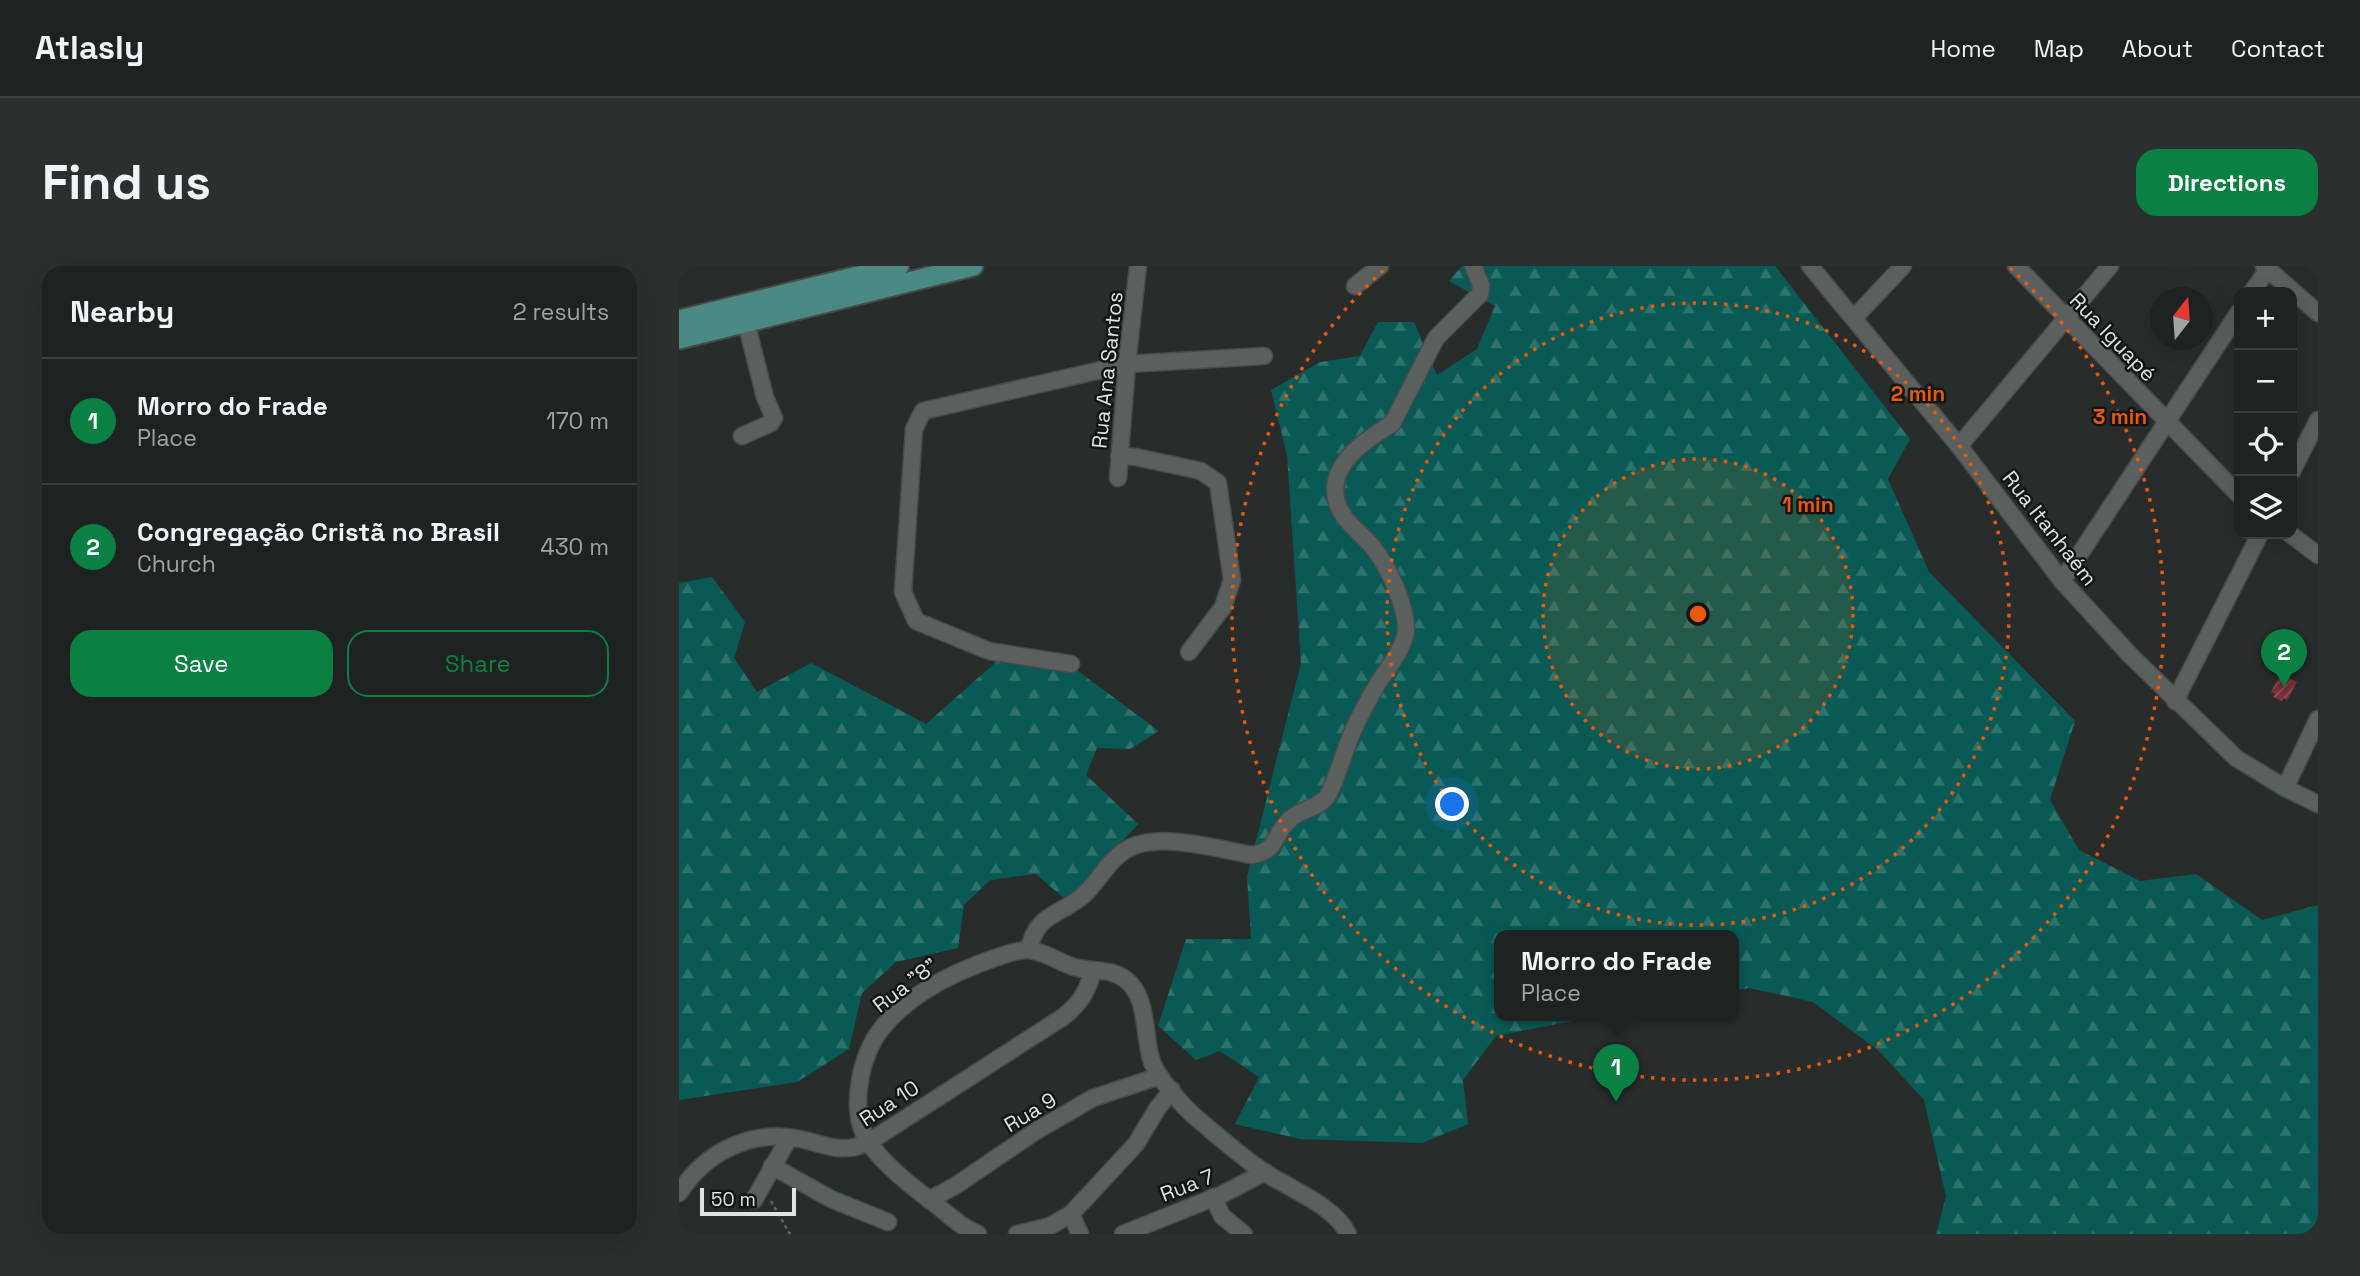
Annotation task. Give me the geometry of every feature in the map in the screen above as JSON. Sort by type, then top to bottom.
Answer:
[{"type":"main road","points":[[679,320],[899,266]]},
{"type":"main road","points":[[679,339],[973,266]]},
{"type":"street","name":"Rua Ana Santos","points":[[1118,478],[1138,266]]},
{"type":"street","points":[[1355,286],[1380,266]]},
{"type":"street","points":[[1347,1234],[1342,1222],[1332,1213],[1265,1172],[1192,1113],[1153,1066],[1147,1047],[1142,1006],[1135,990],[1126,980],[1115,973],[1076,968],[1029,950],[1035,930],[1049,917],[1082,897],[1120,853],[1144,843],[1159,841],[1188,843],[1252,855],[1262,854],[1271,849],[1296,813],[1321,805],[1327,797],[1355,728],[1402,646],[1406,630],[1405,617],[1386,566],[1374,548],[1361,537],[1341,511],[1334,482],[1342,464],[1379,431],[1392,424],[1436,338],[1480,294],[1481,285],[1473,266]]},
{"type":"street","name":"Rua Itanhaém","points":[[1810,266],[1959,446],[2062,581],[2130,655],[2237,758],[2285,788],[2318,804]]},
{"type":"street","points":[[1854,318],[1903,266]]},
{"type":"street","name":"Rua Iguapé","points":[[2016,266],[2234,490]]},
{"type":"street","points":[[1959,446],[2110,266]]},
{"type":"street","points":[[2255,287],[2266,267],[2318,313]]},
{"type":"street","points":[[2062,581],[2234,320]]},
{"type":"street","points":[[742,436],[771,423],[774,418],[765,397],[746,322]]},
{"type":"street","points":[[1071,664],[989,651],[916,621],[903,592],[913,429],[923,411],[1127,364],[1263,356]]},
{"type":"street","points":[[2297,461],[2318,420]]},
{"type":"street","points":[[1119,456],[1201,471],[1218,483],[1232,580],[1223,607],[1189,652]]},
{"type":"street","points":[[2175,701],[2257,539]]},
{"type":"street","points":[[2297,539],[2318,555]]},
{"type":"street","points":[[2285,788],[2318,719]]},
{"type":"street","name":"Rua \"8\"","points":[[978,1234],[961,1227],[897,1173],[869,1142],[862,1127],[859,1098],[865,1064],[881,1029],[896,1013],[941,981],[998,957],[1029,950]]},
{"type":"street","name":"Rua 10","points":[[679,1193],[697,1170],[724,1150],[742,1141],[759,1137],[789,1138],[842,1149],[855,1148],[869,1142],[1063,1017],[1082,999],[1093,970]]},
{"type":"street","name":"Rua 9","points":[[929,1200],[1093,1098],[1160,1076]]},
{"type":"street","points":[[1017,1234],[1050,1226],[1071,1214],[1136,1144],[1157,1109],[1177,1095]]},
{"type":"street","points":[[754,1200],[789,1138]]},
{"type":"street","points":[[772,1166],[831,1199],[888,1222]]},
{"type":"street","name":"Rua 7","points":[[1123,1234],[1213,1198],[1265,1172]]},
{"type":"street","points":[[1213,1198],[1222,1216],[1244,1234]]},
{"type":"street","points":[[1071,1214],[1080,1234]]},
{"type":"path","points":[[764,1182],[770,1200],[790,1234]]},
{"type":"green space","points":[[1462,266],[1775,266],[1910,439],[1888,479],[1929,572],[2075,721],[2050,800],[2079,850],[2140,881],[2196,874],[2262,920],[2318,905],[2318,1234],[1936,1234],[1946,1196],[1924,1100],[1879,1051],[1813,1002],[1749,988],[1739,990],[1739,930],[1494,930],[1494,1021],[1572,1021],[1496,1036],[1463,1080],[1468,1124],[1422,1143],[1300,1139],[1235,1124],[1259,1077],[1220,1051],[1196,1060],[1158,1026],[1186,939],[1251,939],[1247,876],[1301,663],[1287,455],[1271,390],[1320,362],[1360,356],[1378,322],[1414,322],[1437,375],[1477,349],[1495,306],[1449,281]]},
{"type":"green space","points":[[712,577],[745,622],[734,658],[757,692],[811,663],[926,724],[996,662],[1078,671],[1159,731],[1130,749],[1097,748],[1086,775],[1138,824],[1067,901],[1036,874],[990,880],[964,905],[958,948],[896,962],[862,993],[849,1049],[797,1082],[679,1100],[679,583]]},
{"type":"building","points":[[2281,674],[2297,682],[2287,700],[2283,698],[2282,701],[2273,697],[2275,694],[2271,692]]},
{"type":"place","name":"Congregação Cristã no Brasil","points":[[2284,687]]},
{"type":"place","name":"Morro do Frade","points":[[1616,1102]]}]
